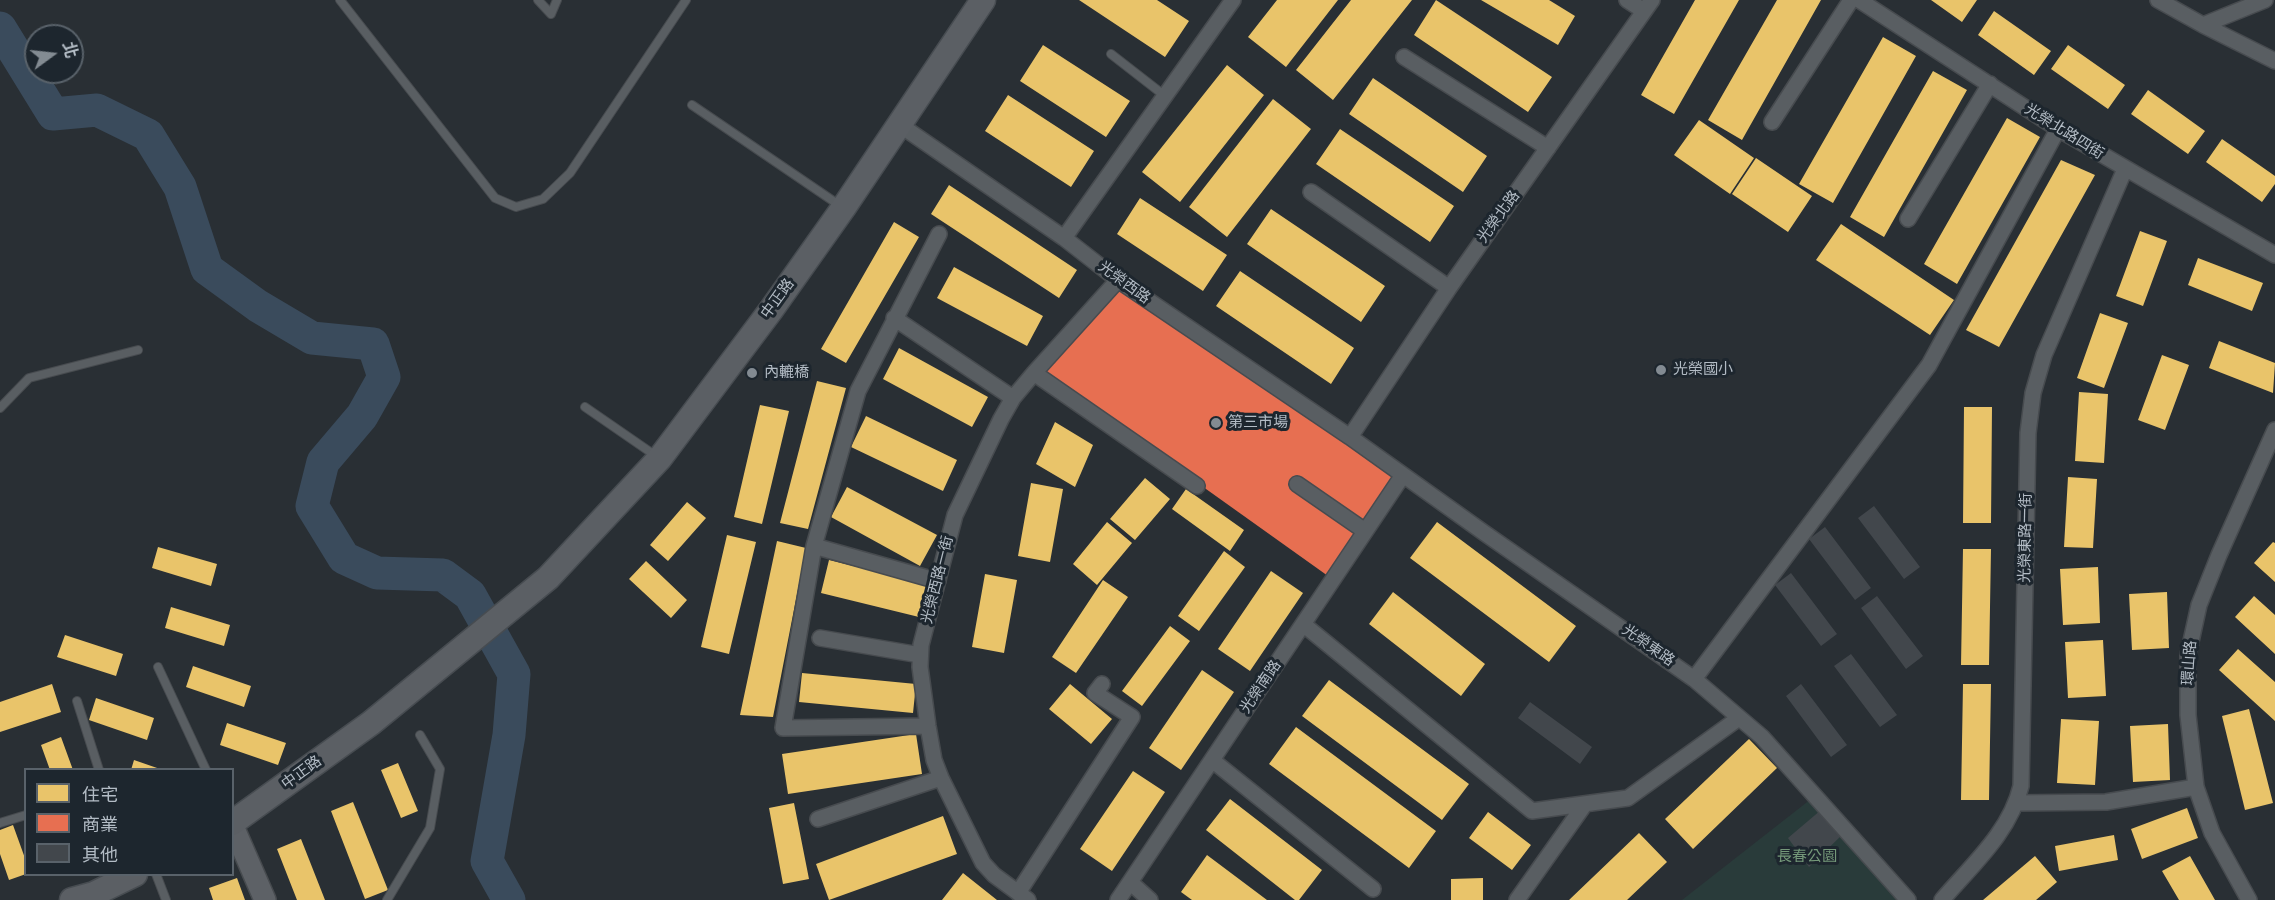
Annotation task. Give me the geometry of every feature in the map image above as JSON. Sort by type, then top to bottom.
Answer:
[{"type":"main road","name":"中正路","points":[[234,823],[371,723],[548,578],[660,458],[771,310],[900,125],[983,0]]},
{"type":"main road","points":[[87,898],[131,876]]},
{"type":"street","points":[[1064,238],[1233,0]]},
{"type":"street","points":[[1627,0],[1648,5]]},
{"type":"street","points":[[1772,122],[1851,0]]},
{"type":"street","name":"光榮北路四街","points":[[1859,0],[2058,129],[2275,255]]},
{"type":"street","points":[[2158,0],[2275,61]]},
{"type":"street","points":[[2203,25],[2265,0]]},
{"type":"street","name":"光榮北路","points":[[1350,437],[1449,288],[1648,5]]},
{"type":"street","points":[[1404,57],[1548,148]]},
{"type":"street","points":[[1908,219],[1990,84]]},
{"type":"street","name":"光榮西路","points":[[900,125],[1064,238],[1118,280],[1350,437]]},
{"type":"street","points":[[1694,679],[1929,365],[2058,129]]},
{"type":"street","name":"光榮東路一街","points":[[1942,900],[2001,832],[2017,803],[2021,786],[2028,434],[2033,393],[2044,356],[2124,169]]},
{"type":"street","points":[[1311,192],[1449,288]]},
{"type":"street","points":[[928,726],[783,728],[814,546],[858,391],[939,234]]},
{"type":"street","name":"光榮西路一街","points":[[1023,897],[994,875],[983,863],[941,778],[934,759],[928,726],[920,655],[954,515],[1012,398],[1118,280]]},
{"type":"street","points":[[894,318],[1012,398]]},
{"type":"street","points":[[1034,373],[1197,486]]},
{"type":"street","name":"環山路","points":[[2248,900],[2212,833],[2196,787],[2188,715],[2188,655],[2196,615],[2219,555],[2275,430]]},
{"type":"street","name":"光榮東路","points":[[1350,437],[1694,679],[1762,737],[1908,900]]},
{"type":"street","name":"光榮南路","points":[[1118,900],[1403,475]]},
{"type":"street","points":[[1298,484],[1365,531]]},
{"type":"street","points":[[814,546],[938,581]]},
{"type":"street","points":[[1303,624],[1532,812],[1628,798],[1739,718]]},
{"type":"street","points":[[820,638],[920,655]]},
{"type":"street","points":[[1023,897],[1131,717],[1095,693],[1102,684]]},
{"type":"street","points":[[1212,760],[1373,889]]},
{"type":"street","points":[[818,819],[941,778]]},
{"type":"street","points":[[2017,803],[2106,802],[2196,787]]},
{"type":"street","points":[[1517,900],[1586,804]]},
{"type":"street","points":[[234,829],[265,900]]},
{"type":"street","points":[[1130,882],[1150,900]]},
{"type":"lane","points":[[340,0],[495,198],[516,207],[543,199],[570,173],[686,0]]},
{"type":"lane","points":[[538,0],[551,14],[558,0]]},
{"type":"lane","points":[[1112,54],[1165,96]]},
{"type":"lane","points":[[692,105],[843,207]]},
{"type":"lane","points":[[0,408],[29,378],[138,350]]},
{"type":"lane","points":[[585,407],[660,458]]},
{"type":"lane","points":[[158,668],[206,768]]},
{"type":"lane","points":[[77,701],[98,768]]},
{"type":"lane","points":[[387,900],[430,828],[440,769],[420,735]]},
{"type":"lane","points":[[0,823],[24,816]]},
{"type":"lane","points":[[157,876],[166,900]]},
{"type":"green space","name":"長春公園","points":[[1811,799],[1903,900],[1682,900]]},
{"type":"building: 住宅","points":[[1079,0],[1157,0],[1189,21],[1165,57]]},
{"type":"building: 住宅","points":[[1277,0],[1338,0],[1286,67],[1248,37]]},
{"type":"building: 住宅","points":[[1351,0],[1412,0],[1333,100],[1296,70]]},
{"type":"building: 住宅","points":[[1436,0],[1552,77],[1528,112],[1414,35]]},
{"type":"building: 住宅","points":[[1481,0],[1549,0],[1575,16],[1558,45]]},
{"type":"building: 住宅","points":[[1695,0],[1739,0],[1674,114],[1641,95]]},
{"type":"building: 住宅","points":[[1777,0],[1821,0],[1742,140],[1708,120]]},
{"type":"building: 住宅","points":[[1931,0],[1977,0],[1962,22]]},
{"type":"building: 住宅","points":[[1994,11],[2051,51],[2034,75],[1978,35]]},
{"type":"building: 住宅","points":[[1883,37],[1916,56],[1833,203],[1799,184]]},
{"type":"building: 住宅","points":[[1043,45],[1130,101],[1106,137],[1020,81]]},
{"type":"building: 住宅","points":[[2068,45],[2125,85],[2108,109],[2051,69]]},
{"type":"building: 住宅","points":[[1227,65],[1264,95],[1180,202],[1142,172]]},
{"type":"building: 住宅","points":[[1933,71],[1967,90],[1884,237],[1850,217]]},
{"type":"building: 住宅","points":[[1373,78],[1487,156],[1463,192],[1349,114]]},
{"type":"building: 住宅","points":[[2148,90],[2205,131],[2188,154],[2131,114]]},
{"type":"building: 住宅","points":[[1008,95],[1094,151],[1071,187],[985,131]]},
{"type":"building: 住宅","points":[[1273,99],[1311,129],[1227,237],[1189,207]]},
{"type":"building: 住宅","points":[[2007,118],[2040,137],[1957,284],[1924,264]]},
{"type":"building: 住宅","points":[[1699,120],[1754,158],[1730,194],[1674,155]]},
{"type":"building: 住宅","points":[[1340,129],[1454,206],[1430,242],[1316,164]]},
{"type":"building: 住宅","points":[[2222,139],[2275,176],[2275,184],[2262,202],[2206,162]]},
{"type":"building: 住宅","points":[[1756,158],[1812,196],[1788,232],[1732,194]]},
{"type":"building: 住宅","points":[[2061,160],[2095,175],[1999,347],[1966,330]]},
{"type":"building: 住宅","points":[[949,185],[1077,270],[1059,298],[931,214]]},
{"type":"building: 住宅","points":[[1140,198],[1227,255],[1203,291],[1117,234]]},
{"type":"building: 住宅","points":[[1271,209],[1385,286],[1361,322],[1247,244]]},
{"type":"building: 住宅","points":[[894,222],[919,237],[846,363],[821,349]]},
{"type":"building: 住宅","points":[[1841,224],[1954,300],[1930,335],[1816,260]]},
{"type":"building: 住宅","points":[[2140,231],[2167,241],[2143,306],[2116,296]]},
{"type":"building: 住宅","points":[[2198,258],[2263,283],[2252,311],[2188,285]]},
{"type":"building: 住宅","points":[[954,267],[1043,316],[1027,346],[937,298]]},
{"type":"building: 住宅","points":[[1240,271],[1354,348],[1331,384],[1216,306]]},
{"type":"building: 住宅","points":[[2100,313],[2128,323],[2104,388],[2077,378]]},
{"type":"building: 住宅","points":[[2219,341],[2275,363],[2273,393],[2209,368]]},
{"type":"building: 住宅","points":[[899,348],[988,397],[972,427],[883,379]]},
{"type":"building: 住宅","points":[[2162,355],[2189,365],[2165,430],[2138,420]]},
{"type":"building: 住宅","points":[[817,381],[846,388],[808,529],[780,523]]},
{"type":"building: 住宅","points":[[2079,392],[2108,394],[2104,463],[2075,461]]},
{"type":"building: 住宅","points":[[760,405],[789,411],[762,524],[734,517]]},
{"type":"building: 住宅","points":[[1964,407],[1992,407],[1991,523],[1963,523]]},
{"type":"building: 住宅","points":[[866,416],[957,460],[943,491],[851,447]]},
{"type":"building: 住宅","points":[[1055,422],[1093,445],[1075,487],[1036,464]]},
{"type":"building: 住宅","points":[[2068,477],[2097,479],[2093,548],[2064,547]]},
{"type":"building: 住宅","points":[[1145,478],[1170,499],[1135,540],[1110,519]]},
{"type":"building: 住宅","points":[[1031,483],[1063,489],[1050,562],[1018,556]]},
{"type":"building: 住宅","points":[[847,487],[937,535],[920,566],[831,517]]},
{"type":"building: 住宅","points":[[1186,489],[1244,530],[1230,551],[1172,509]]},
{"type":"building: 住宅","points":[[687,502],[706,518],[668,561],[650,545]]},
{"type":"building: 住宅","points":[[1107,522],[1132,543],[1097,585],[1073,564]]},
{"type":"building: 住宅","points":[[1437,522],[1576,626],[1549,662],[1410,558]]},
{"type":"building: 住宅","points":[[727,535],[756,542],[729,654],[701,647]]},
{"type":"building: 住宅","points":[[777,541],[806,548],[773,717],[740,715]]},
{"type":"building: 住宅","points":[[2273,542],[2275,543],[2275,582],[2254,563]]},
{"type":"building: 住宅","points":[[158,547],[217,564],[211,586],[152,568]]},
{"type":"building: 住宅","points":[[1963,549],[1991,549],[1989,665],[1961,665]]},
{"type":"building: 住宅","points":[[1224,551],[1245,567],[1199,631],[1178,616]]},
{"type":"building: 住宅","points":[[829,560],[927,584],[919,617],[821,593]]},
{"type":"building: 住宅","points":[[646,561],[687,600],[671,618],[629,579]]},
{"type":"building: 住宅","points":[[2098,567],[2100,623],[2063,625],[2060,569]]},
{"type":"building: 住宅","points":[[1271,571],[1303,593],[1250,671],[1218,649]]},
{"type":"building: 住宅","points":[[985,574],[1017,580],[1004,653],[972,647]]},
{"type":"building: 住宅","points":[[1103,580],[1128,597],[1076,673],[1052,657]]},
{"type":"building: 住宅","points":[[1393,592],[1485,664],[1461,696],[1369,624]]},
{"type":"building: 住宅","points":[[2167,592],[2169,648],[2132,650],[2129,594]]},
{"type":"building: 住宅","points":[[2254,596],[2275,615],[2275,654],[2235,617]]},
{"type":"building: 住宅","points":[[171,607],[230,625],[224,646],[165,628]]},
{"type":"building: 住宅","points":[[1170,626],[1190,641],[1142,706],[1122,691]]},
{"type":"building: 住宅","points":[[65,635],[123,654],[116,676],[57,657]]},
{"type":"building: 住宅","points":[[2103,640],[2106,696],[2068,698],[2065,642]]},
{"type":"building: 住宅","points":[[2238,649],[2275,682],[2275,721],[2219,670]]},
{"type":"building: 住宅","points":[[193,666],[251,686],[244,707],[186,687]]},
{"type":"building: 住宅","points":[[1202,670],[1234,692],[1181,770],[1149,748]]},
{"type":"building: 住宅","points":[[802,673],[916,684],[913,713],[799,702]]},
{"type":"building: 住宅","points":[[1329,680],[1469,784],[1442,820],[1302,716]]},
{"type":"building: 住宅","points":[[52,684],[61,712],[0,732],[0,702]]},
{"type":"building: 住宅","points":[[1070,684],[1112,719],[1091,744],[1049,709]]},
{"type":"building: 住宅","points":[[1963,684],[1991,684],[1989,800],[1961,800]]},
{"type":"building: 住宅","points":[[96,698],[154,718],[147,740],[89,720]]},
{"type":"building: 住宅","points":[[2249,709],[2273,803],[2245,810],[2222,716]]},
{"type":"building: 住宅","points":[[2061,719],[2099,721],[2095,785],[2057,783]]},
{"type":"building: 住宅","points":[[227,723],[286,743],[278,765],[220,745]]},
{"type":"building: 住宅","points":[[2168,724],[2170,780],[2133,782],[2130,726]]},
{"type":"building: 住宅","points":[[1296,727],[1436,831],[1409,868],[1269,764]]},
{"type":"building: 住宅","points":[[916,734],[922,774],[788,794],[782,754]]},
{"type":"building: 住宅","points":[[61,737],[72,768],[49,768],[41,745]]},
{"type":"building: 住宅","points":[[1749,739],[1777,768],[1693,849],[1665,819]]},
{"type":"building: 住宅","points":[[134,760],[157,768],[132,768]]},
{"type":"building: 住宅","points":[[398,763],[418,811],[401,818],[381,770]]},
{"type":"building: 住宅","points":[[1133,771],[1165,792],[1112,871],[1080,849]]},
{"type":"building: 住宅","points":[[1230,799],[1322,870],[1299,900],[1295,900],[1206,830]]},
{"type":"building: 住宅","points":[[353,802],[388,890],[365,899],[331,811]]},
{"type":"building: 住宅","points":[[794,803],[809,879],[783,884],[769,808]]},
{"type":"building: 住宅","points":[[2187,808],[2198,838],[2142,859],[2131,829]]},
{"type":"building: 住宅","points":[[1488,812],[1531,845],[1512,870],[1469,838]]},
{"type":"building: 住宅","points":[[943,816],[957,854],[829,900],[816,864]]},
{"type":"building: 住宅","points":[[13,825],[24,855],[24,875],[9,880],[0,854],[0,830]]},
{"type":"building: 住宅","points":[[1639,833],[1667,862],[1627,900],[1569,900]]},
{"type":"building: 住宅","points":[[2114,835],[2118,860],[2059,871],[2055,846]]},
{"type":"building: 住宅","points":[[301,839],[325,900],[297,900],[277,849]]},
{"type":"building: 住宅","points":[[1207,855],[1267,900],[1192,900],[1181,892]]},
{"type":"building: 住宅","points":[[2035,856],[2057,882],[2036,900],[1983,900]]},
{"type":"building: 住宅","points":[[2190,856],[2215,900],[2179,900],[2162,871]]},
{"type":"building: 住宅","points":[[963,873],[997,900],[942,900]]},
{"type":"building: 住宅","points":[[237,878],[245,900],[213,900],[209,888]]},
{"type":"building: 住宅","points":[[1483,878],[1483,900],[1451,900],[1451,879]]},
{"type":"building: 商業","name":"第三市場","points":[[1120,290],[1395,475],[1328,576],[1042,372]]},
{"type":"building: 其他","points":[[1874,506],[1920,567],[1904,579],[1858,518]]},
{"type":"building: 其他","points":[[1825,527],[1871,588],[1855,600],[1809,539]]},
{"type":"building: 其他","points":[[1791,573],[1837,634],[1821,646],[1775,585]]},
{"type":"building: 其他","points":[[1877,596],[1923,656],[1906,669],[1861,608]]},
{"type":"building: 其他","points":[[1851,654],[1897,715],[1880,727],[1834,666]]},
{"type":"building: 其他","points":[[1801,684],[1847,745],[1831,757],[1786,696]]},
{"type":"building: 其他","points":[[1530,702],[1592,747],[1580,764],[1518,718]]},
{"type":"building: 其他","points":[[1821,810],[1843,834],[1809,867],[1788,838]]},
{"type":"waterway","points":[[0,28],[53,114],[97,110],[148,135],[180,187],[207,269],[258,306],[312,338],[373,344],[384,377],[362,416],[323,462],[312,506],[344,558],[377,573],[443,575],[470,595],[514,674],[509,735],[487,861],[509,900]]},
{"type":"place","name":"光榮國小","points":[[1661,370]]},
{"type":"place","name":"內轆橋","points":[[752,373]]},
{"type":"place","name":"第三市場","points":[[1216,423]]}]
